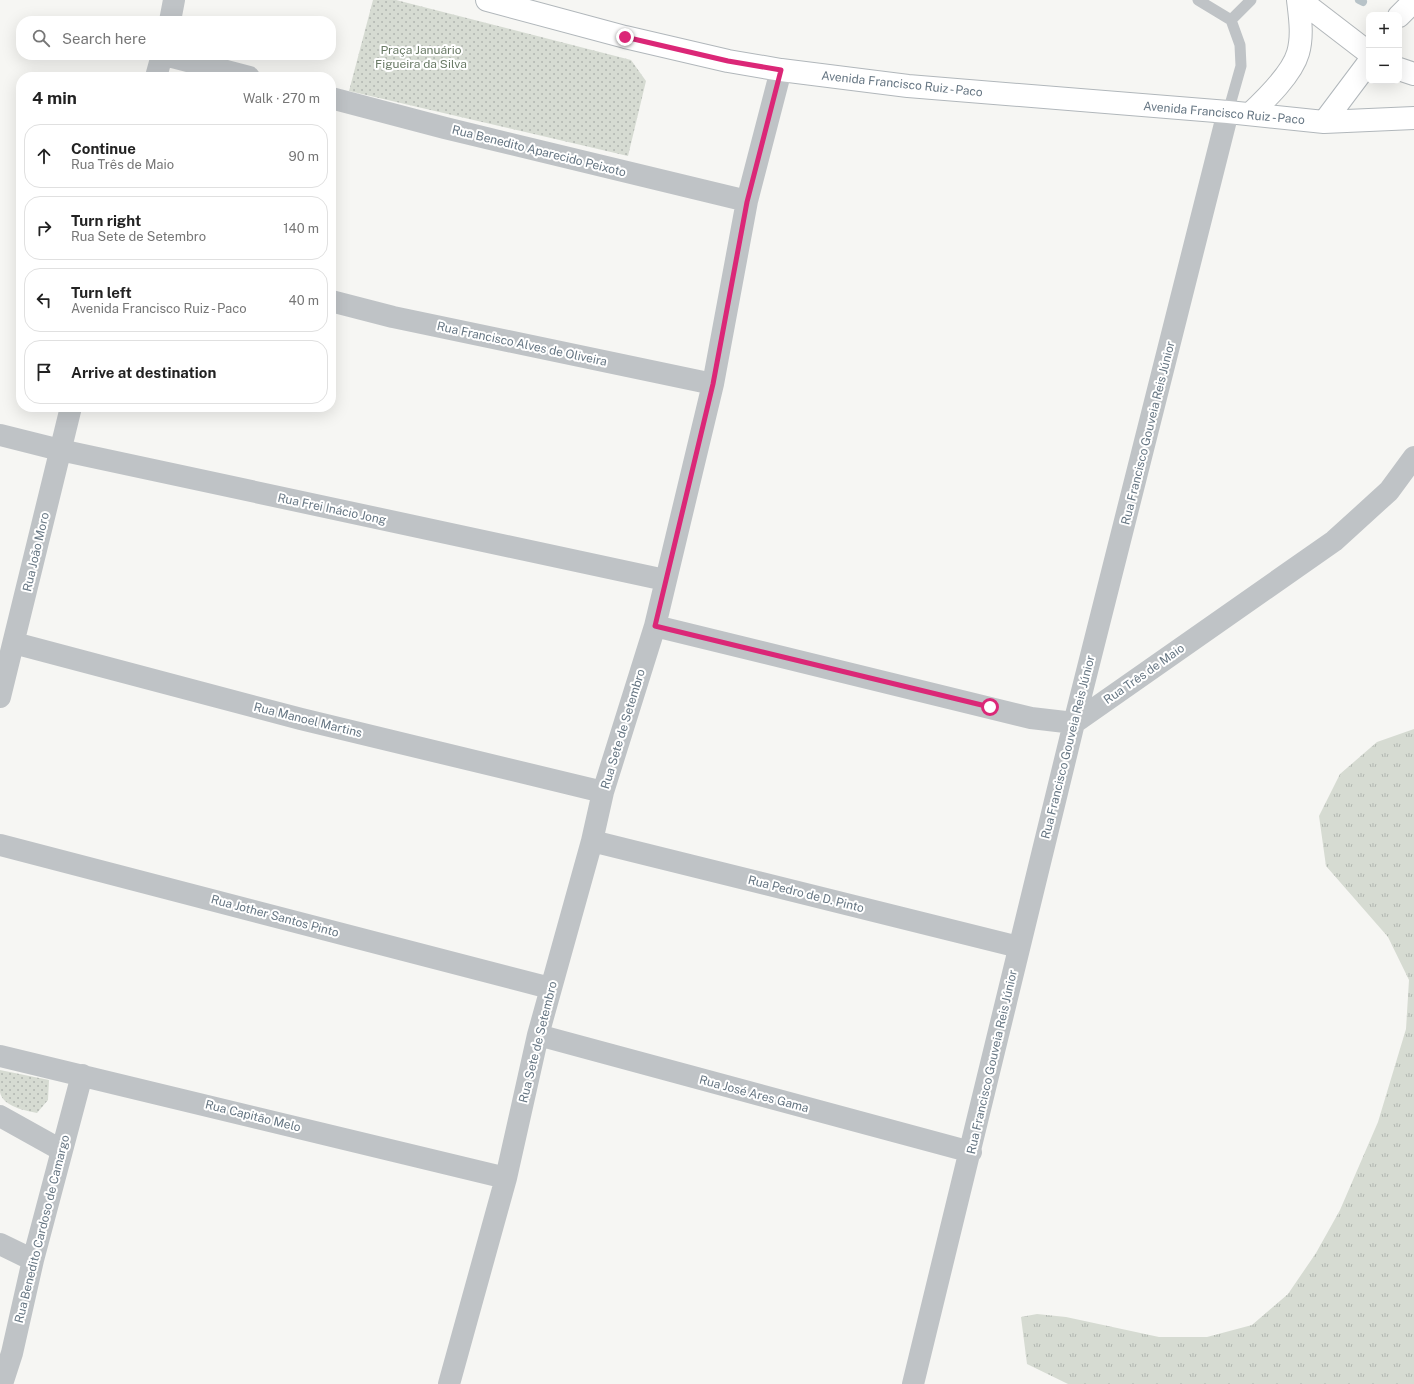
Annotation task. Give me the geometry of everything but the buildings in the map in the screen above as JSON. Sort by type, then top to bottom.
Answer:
[{"type":"street","points":[[171,16],[174,0]]},
{"type":"street","name":"Avenida Francisco Ruiz - Paco","points":[[487,0],[625,37],[728,61],[781,70],[908,86],[1228,112],[1324,122],[1414,118]]},
{"type":"street","points":[[1299,0],[1366,51]]},
{"type":"street","points":[[1250,114],[1274,90],[1288,72],[1298,54],[1301,21],[1299,0]]},
{"type":"street","points":[[1402,13],[1414,1]]},
{"type":"street","points":[[158,72],[161,60]]},
{"type":"street","points":[[183,60],[229,72]]},
{"type":"street","points":[[1324,122],[1366,66]]},
{"type":"street","name":"Rua Sete de Setembro","points":[[449,1384],[506,1178],[538,1035],[592,841],[603,792],[655,626],[713,384],[747,202],[781,70]]},
{"type":"street","points":[[1402,70],[1414,74]]},
{"type":"street","name":"Rua Benedito Aparecido Peixoto","points":[[336,99],[445,128],[747,202]]},
{"type":"street","name":"Rua Francisco Gouveia Reis Júnior","points":[[913,1384],[971,1152],[1074,723],[1228,112]]},
{"type":"street","name":"Rua Francisco Alves de Oliveira","points":[[336,302],[393,317],[713,384]]},
{"type":"street","name":"Rua João Moro","points":[[0,697],[70,412]]},
{"type":"street","name":"Rua Frei Inácio Jong","points":[[0,435],[60,450],[665,580]]},
{"type":"street","name":"Rua Três de Maio","points":[[1074,723],[1334,541],[1389,491],[1414,457]]},
{"type":"street","points":[[655,626],[1031,718],[1074,723]]},
{"type":"street","name":"Rua Manoel Martins","points":[[14,643],[301,718],[603,792]]},
{"type":"street","name":"Rua Pedro de D. Pinto","points":[[592,841],[1019,947]]},
{"type":"street","name":"Rua Jother Santos Pinto","points":[[0,845],[550,988]]},
{"type":"street","name":"Rua José Ares Gama","points":[[538,1035],[971,1152]]},
{"type":"street","name":"Rua Capitão Melo","points":[[0,1056],[506,1178]]},
{"type":"street","name":"Rua Benedito Cardoso de Camargo","points":[[2,1384],[12,1353],[33,1260],[82,1075]]},
{"type":"street","points":[[0,1116],[61,1150]]},
{"type":"street","points":[[0,1244],[33,1260]]},
{"type":"lane","points":[[1198,0],[1231,20],[1240,45],[1241,66],[1228,112]]},
{"type":"lane","points":[[1231,20],[1251,0]]},
{"type":"green space","name":"Praça Januário Figueira da Silva","points":[[373,0],[396,0],[631,60],[646,81],[628,156],[349,91]]},
{"type":"green space","points":[[1414,729],[1414,1384],[1068,1384],[1027,1364],[1021,1317],[1037,1314],[1066,1317],[1159,1337],[1207,1337],[1252,1325],[1288,1294],[1316,1253],[1340,1210],[1378,1122],[1406,1029],[1409,980],[1388,937],[1326,866],[1319,816],[1340,774],[1377,742]]},
{"type":"green space","points":[[0,1070],[49,1080],[48,1100],[37,1113],[15,1107],[5,1101],[0,1092]]},
{"type":"waterway","points":[[1359,0],[1363,2]]},
{"type":"route","points":[[625,37],[728,61],[781,70],[747,202],[713,384],[655,626],[990,707]]}]
